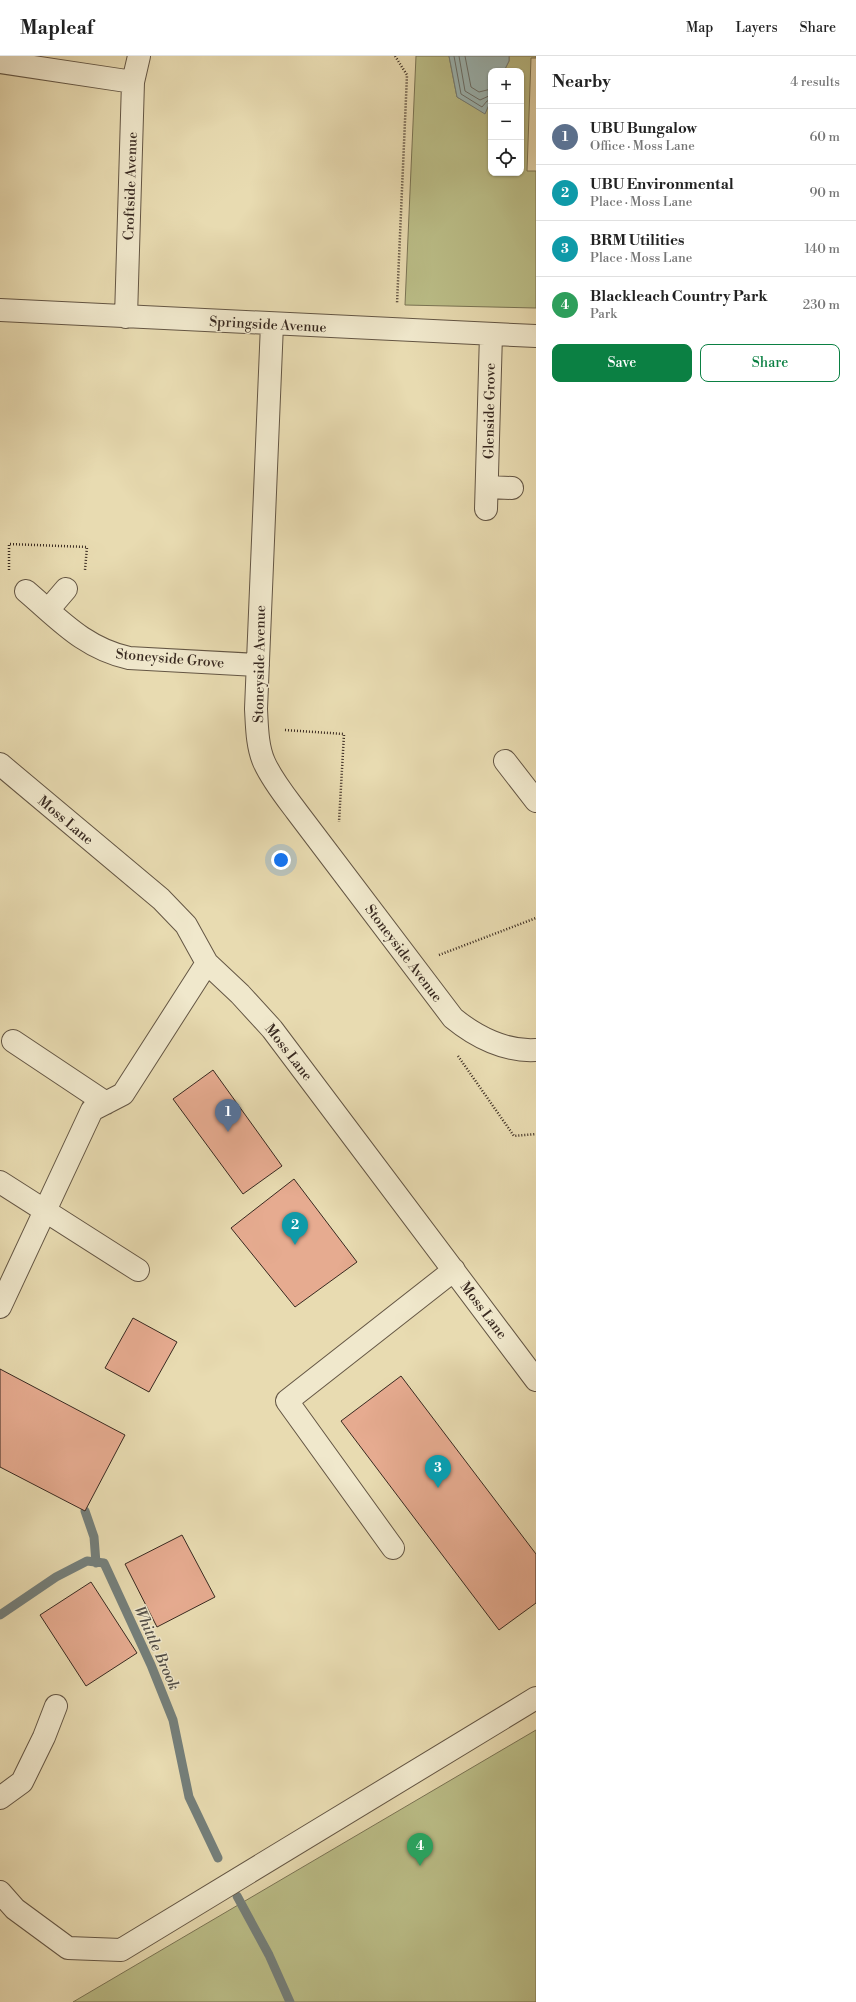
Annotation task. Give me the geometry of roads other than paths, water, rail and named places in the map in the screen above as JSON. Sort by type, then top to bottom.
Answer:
[{"type":"street","name":"Croftside Avenue","points":[[126,317],[133,82],[139,56]]},
{"type":"street","points":[[0,62],[133,82]]},
{"type":"street","name":"Springside Avenue","points":[[0,310],[536,336]]},
{"type":"street","name":"Stoneyside Avenue","points":[[272,324],[256,709],[257,728],[263,761],[277,784],[453,1018],[468,1030],[484,1039],[509,1048],[536,1050]]},
{"type":"street","name":"Glenside Grove","points":[[486,509],[491,334]]},
{"type":"street","points":[[487,487],[512,488]]},
{"type":"street","points":[[48,610],[66,588]]},
{"type":"street","name":"Stoneyside Grove","points":[[26,591],[82,639],[109,654],[129,658],[258,664]]},
{"type":"street","points":[[505,761],[536,802]]},
{"type":"street","name":"Moss Lane","points":[[0,764],[161,899],[186,925],[207,963],[240,994],[272,1029],[536,1380]]},
{"type":"street","points":[[0,1307],[92,1110],[123,1094],[207,963]]},
{"type":"street","points":[[13,1041],[106,1103]]},
{"type":"street","points":[[0,1182],[138,1270]]},
{"type":"street","points":[[393,1548],[287,1401],[454,1270]]},
{"type":"street","points":[[0,1892],[15,1910],[68,1948],[121,1950],[536,1698]]},
{"type":"street","points":[[0,1798],[22,1782],[44,1737],[56,1706]]},
{"type":"water","points":[[449,56],[509,56],[509,61],[506,68],[488,68],[488,107],[485,114],[457,97]]},
{"type":"waterway","points":[[85,1511],[94,1537],[96,1563]]},
{"type":"waterway","name":"Whittle Brook","points":[[0,1615],[56,1577],[87,1561],[104,1563],[151,1665],[173,1720],[189,1797],[218,1858]]},
{"type":"waterway","name":"Whittle Brook","points":[[237,1896],[269,1955],[290,2002]]},
{"type":"place","name":"UBU Bungalow","points":[[228,1132]]},
{"type":"place","name":"UBU Environmental","points":[[295,1245]]},
{"type":"place","name":"BRM Utilities","points":[[438,1488]]},
{"type":"place","name":"Blackleach Country Park","points":[[420,1866]]}]
